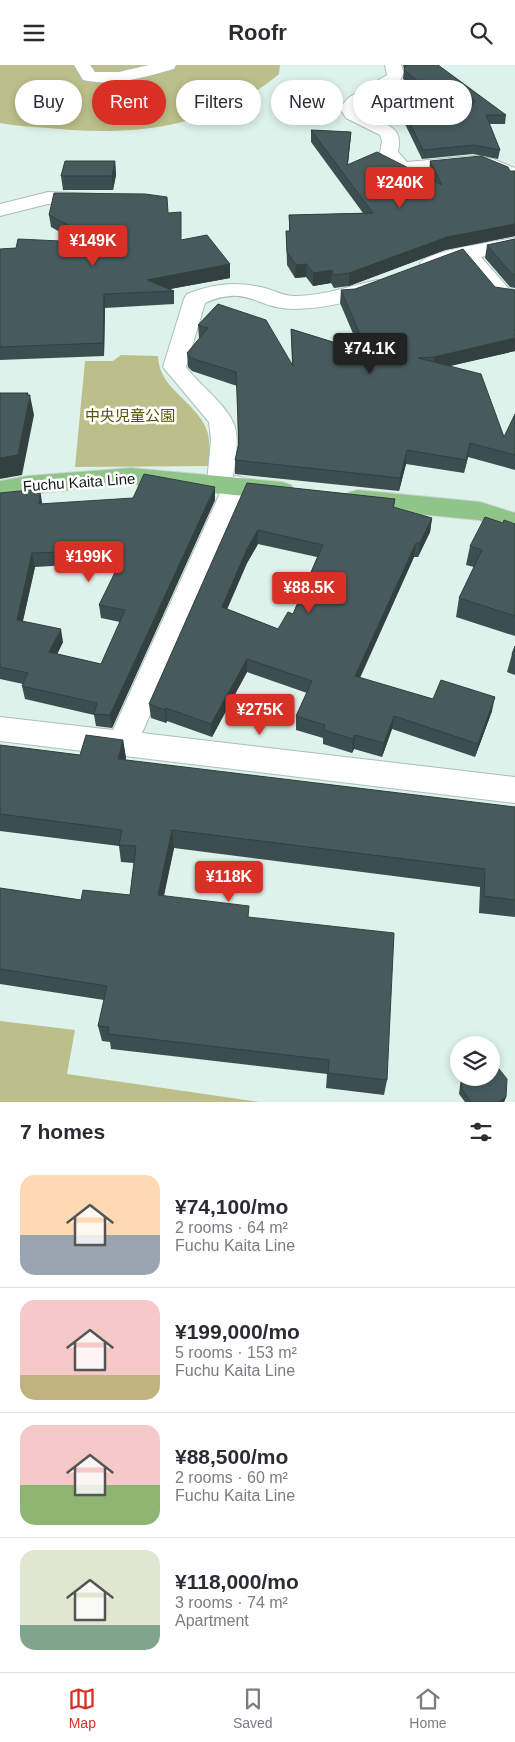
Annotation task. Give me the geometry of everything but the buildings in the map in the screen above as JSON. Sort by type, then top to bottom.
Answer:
[{"type":"main road","name":"Fuchu Kaita Line","points":[[0,490],[27,485],[131,477],[228,484],[304,493]]},
{"type":"main road","points":[[333,497],[480,511],[515,522]]},
{"type":"street","points":[[82,65],[90,76],[105,79],[168,65]]},
{"type":"street","points":[[390,80],[396,73],[393,65]]},
{"type":"street","points":[[353,103],[349,108],[353,115]]},
{"type":"street","points":[[375,125],[388,132],[391,141],[389,153],[404,168],[461,161],[483,162],[510,174],[515,174]]},
{"type":"street","points":[[0,210],[48,198],[107,198]]},
{"type":"street","points":[[122,743],[228,484],[224,427],[211,410],[180,378],[174,367],[195,299],[214,291],[230,288],[244,289],[283,302],[353,294],[453,256],[515,244]]},
{"type":"street","points":[[467,253],[502,294],[515,296]]},
{"type":"street","points":[[0,729],[515,790]]},
{"type":"green space","points":[[0,65],[280,65],[279,74],[261,87],[261,80],[176,80],[176,123],[170,125],[140,129],[110,131],[16,125],[82,125],[82,80],[15,80],[15,125],[0,123]]},
{"type":"green space","name":"中央児童公園","points":[[121,355],[158,356],[164,377],[170,386],[193,409],[208,432],[209,466],[75,467],[85,361],[113,361]]},
{"type":"green space","points":[[0,1021],[75,1030],[67,1074],[260,1102],[0,1102]]}]
